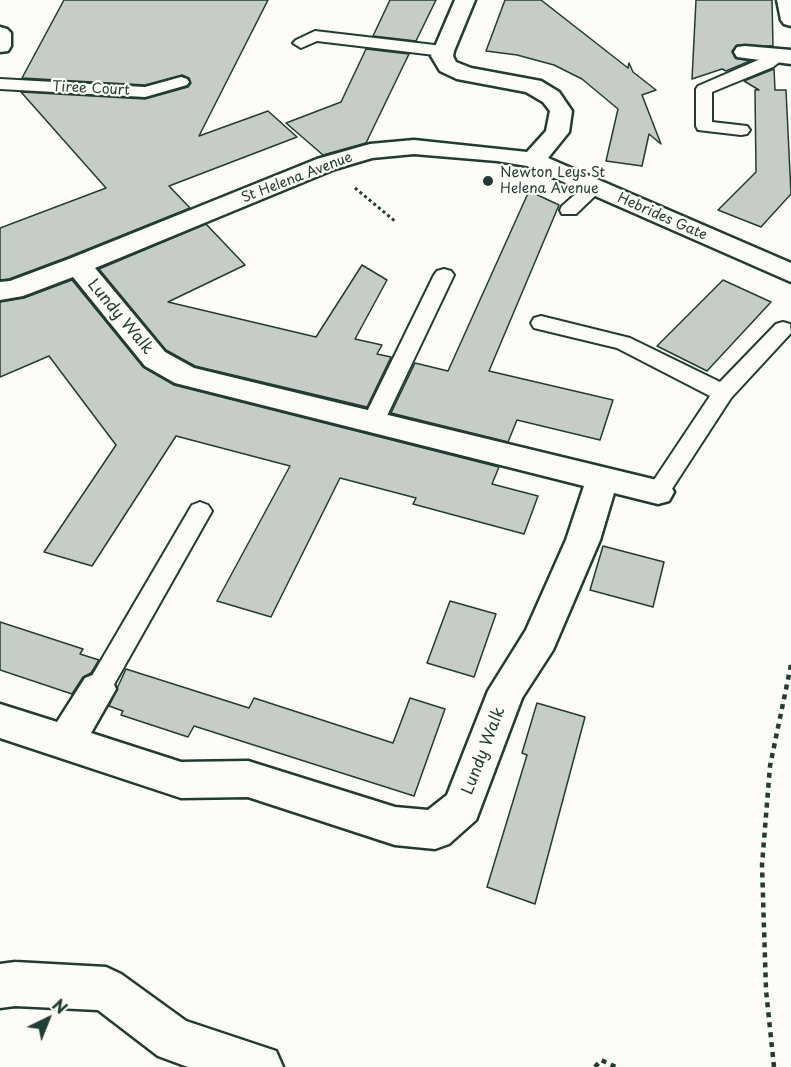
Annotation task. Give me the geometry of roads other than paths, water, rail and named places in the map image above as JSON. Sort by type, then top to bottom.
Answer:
[{"type":"street","points":[[465,0],[443,51],[442,56],[448,66],[465,74],[533,86],[551,97],[561,111],[557,132],[533,160]]},
{"type":"street","points":[[787,0],[791,20]]},
{"type":"street","points":[[0,33],[0,46]]},
{"type":"street","points":[[745,52],[785,56]]},
{"type":"street","name":"St Helena Avenue","points":[[0,291],[13,290],[78,266],[326,164],[370,152],[414,147],[497,154],[533,160]]},
{"type":"street","name":"Hebrides Gate","points":[[533,160],[791,273]]},
{"type":"street","name":"Lundy Walk","points":[[78,266],[155,359],[185,376],[658,492]]},
{"type":"street","name":"Lundy Walk","points":[[0,721],[181,780],[248,779],[395,826],[435,830],[462,807],[506,691],[540,639],[583,540],[602,479]]},
{"type":"street","points":[[65,743],[98,689]]},
{"type":"street","points":[[0,986],[15,984],[106,989],[174,1040],[260,1067]]},
{"type":"lane","points":[[301,43],[315,36],[443,51]]},
{"type":"lane","points":[[741,130],[704,126],[704,89],[785,56]]},
{"type":"lane","name":"Tiree Court","points":[[0,84],[144,92],[181,82]]},
{"type":"lane","points":[[569,210],[594,187]]},
{"type":"lane","points":[[373,422],[444,275]]},
{"type":"lane","points":[[541,323],[622,344],[723,393]]},
{"type":"lane","name":"Lundy Walk","points":[[658,492],[723,393],[783,329]]},
{"type":"lane","points":[[98,689],[200,511]]},
{"type":"place","name":"Newton Leys St Helena Avenue","points":[[488,181]]}]
